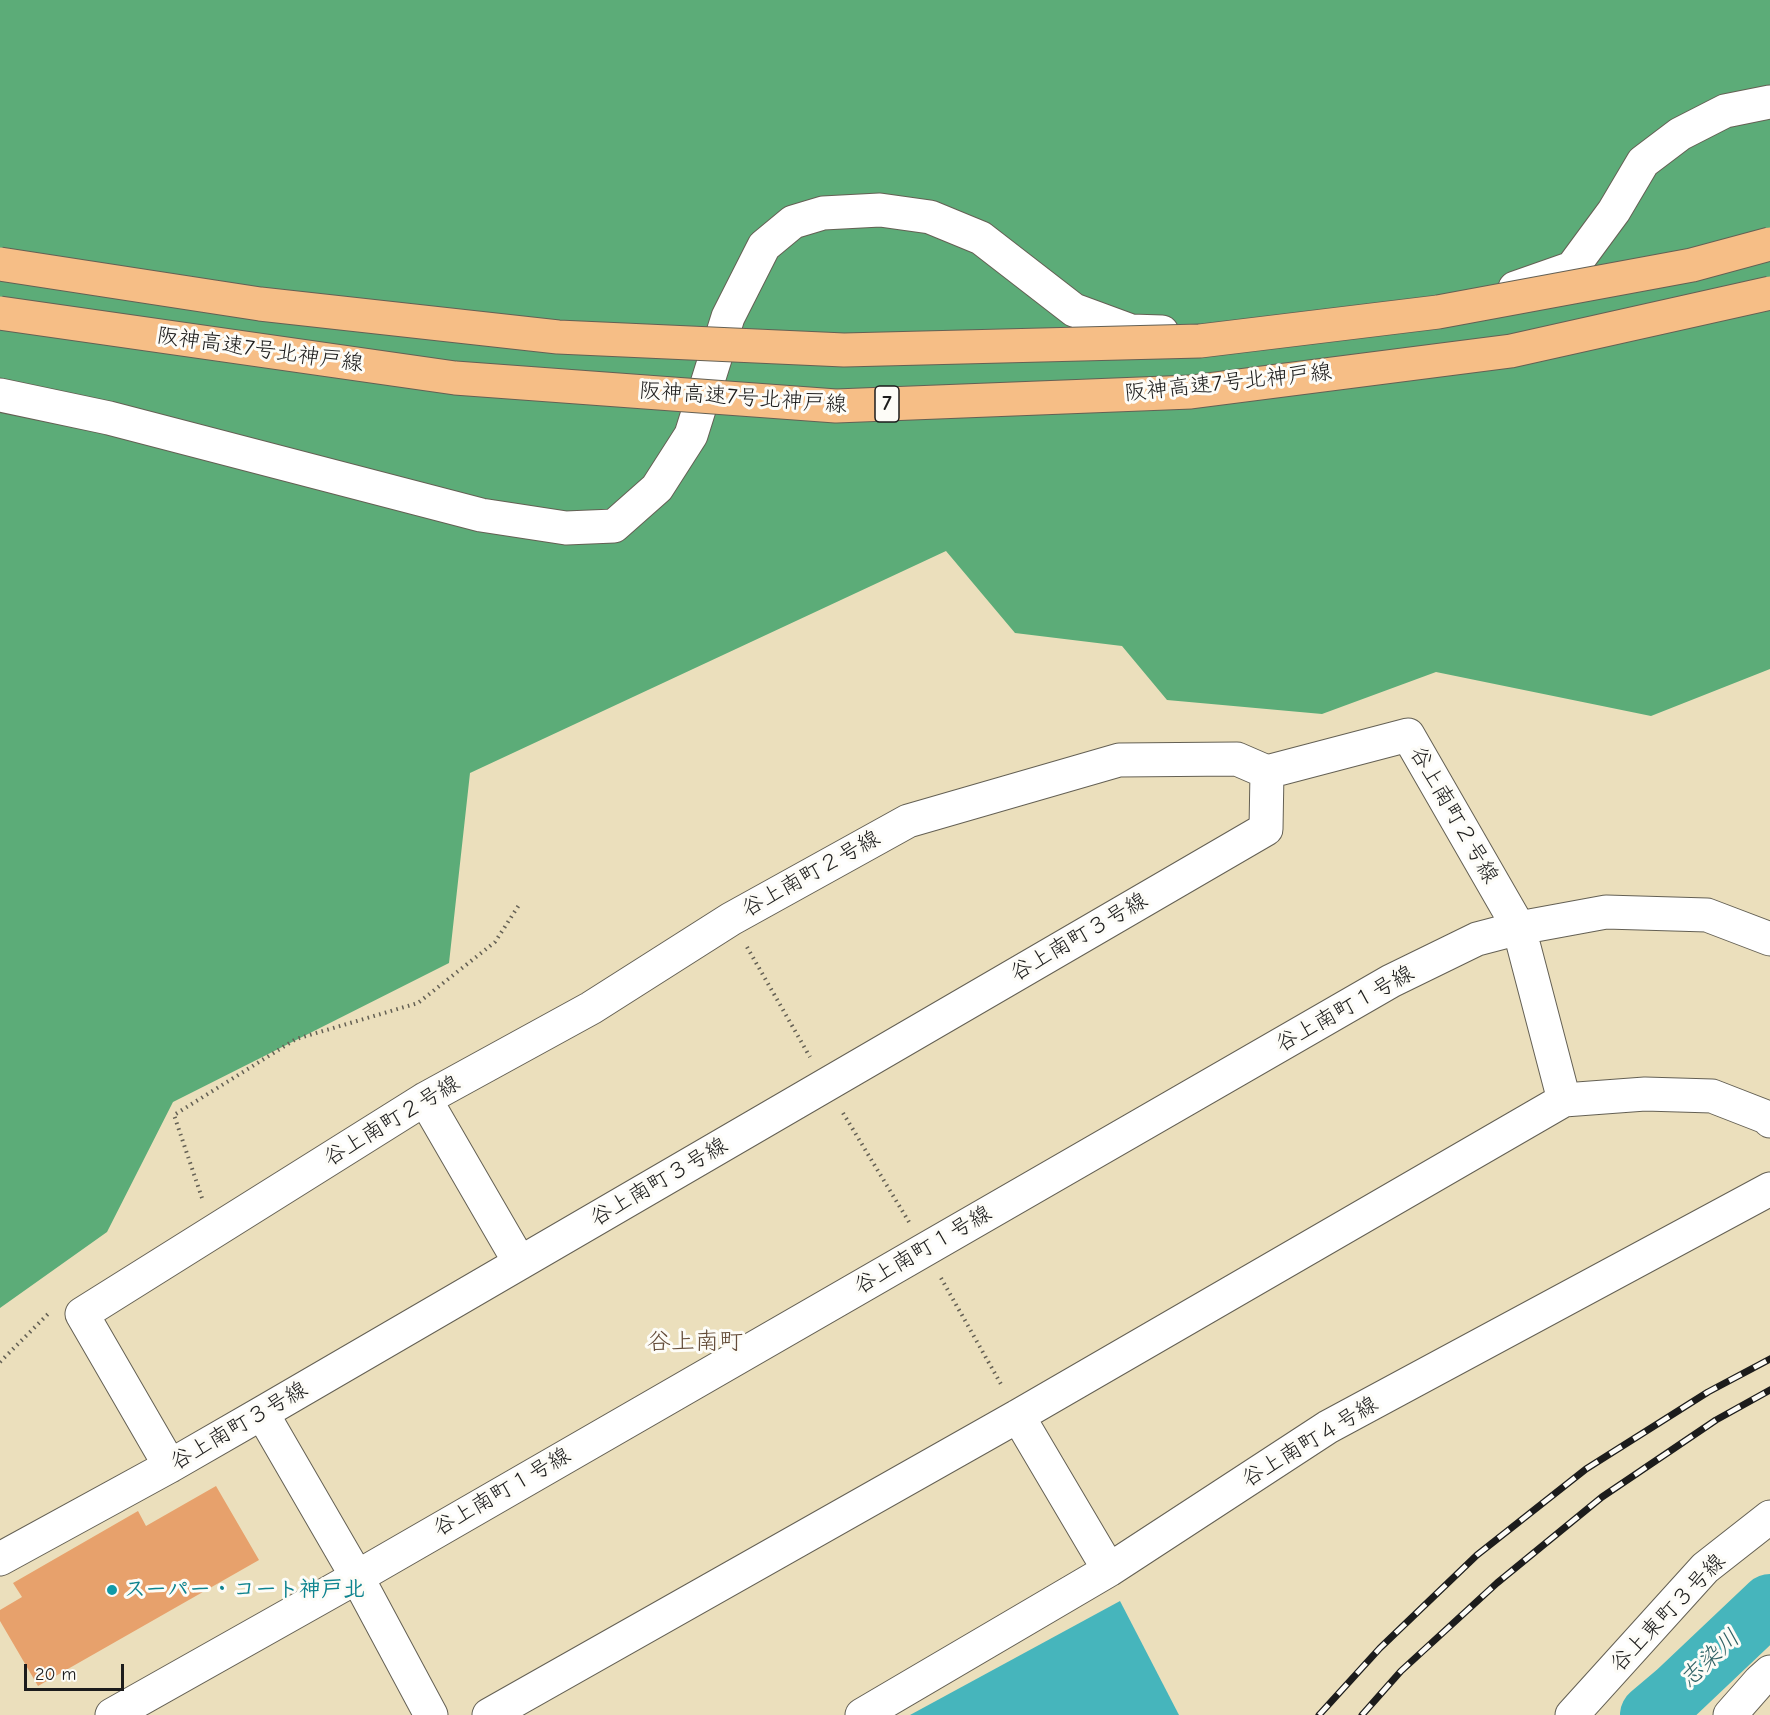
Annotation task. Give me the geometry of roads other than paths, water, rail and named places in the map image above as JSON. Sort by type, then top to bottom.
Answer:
[{"type":"highway","name":"阪神高速7号北神戸線","points":[[0,264],[260,304],[558,337],[844,350],[1200,341],[1438,312],[1692,264],[1770,244]]},
{"type":"highway","name":"阪神高速7号北神戸線","points":[[0,313],[455,378],[836,406],[1191,392],[1511,351],[1770,293]]},
{"type":"street","points":[[0,395],[109,418],[481,515],[566,528],[614,526],[657,488],[691,435],[728,317],[764,246],[793,222],[823,213],[880,210],[930,218],[981,238],[1074,310],[1131,331],[1232,332],[1386,319],[1497,294],[1572,268],[1614,211],[1643,162],[1680,134],[1725,111],[1770,102]]},
{"type":"street","name":"谷上南町２号線","points":[[170,1466],[82,1314],[425,1099],[591,1008],[731,919],[908,821],[1119,760],[1237,759],[1267,772],[1408,735],[1519,928],[1564,1100]]},
{"type":"street","name":"谷上南町３号線","points":[[0,1559],[262,1413],[1266,829],[1267,772]]},
{"type":"street","name":"谷上南町１号線","points":[[112,1715],[1391,981],[1477,939],[1519,928],[1606,912],[1707,915],[1770,939]]},
{"type":"street","points":[[489,1715],[1018,1416],[1564,1100],[1645,1094],[1712,1096],[1766,1117],[1770,1121]]},
{"type":"street","points":[[425,1099],[520,1263]]},
{"type":"street","name":"谷上南町４号線","points":[[862,1715],[1109,1570],[1328,1427],[1477,1349],[1770,1189]]},
{"type":"street","points":[[262,1413],[357,1576],[431,1715]]},
{"type":"street","points":[[1018,1416],[1109,1570]]},
{"type":"street","name":"谷上東町３号線","points":[[1572,1715],[1705,1568],[1770,1517]]},
{"type":"street","points":[[1730,1715],[1770,1672]]},
{"type":"water","points":[[1120,1601],[1179,1715],[910,1715]]},
{"type":"waterway","name":"志染川","points":[[1650,1715],[1770,1604]]},
{"type":"railway","points":[[1319,1715],[1380,1648],[1477,1555],[1586,1469],[1708,1392],[1770,1359]]},
{"type":"railway","points":[[1362,1715],[1401,1671],[1497,1583],[1602,1497],[1716,1420],[1770,1390]]},
{"type":"place","name":"スーパー・コート神戸北","points":[[112,1590]]},
{"type":"district","name":"谷上南町","points":[[695,1342]]}]
